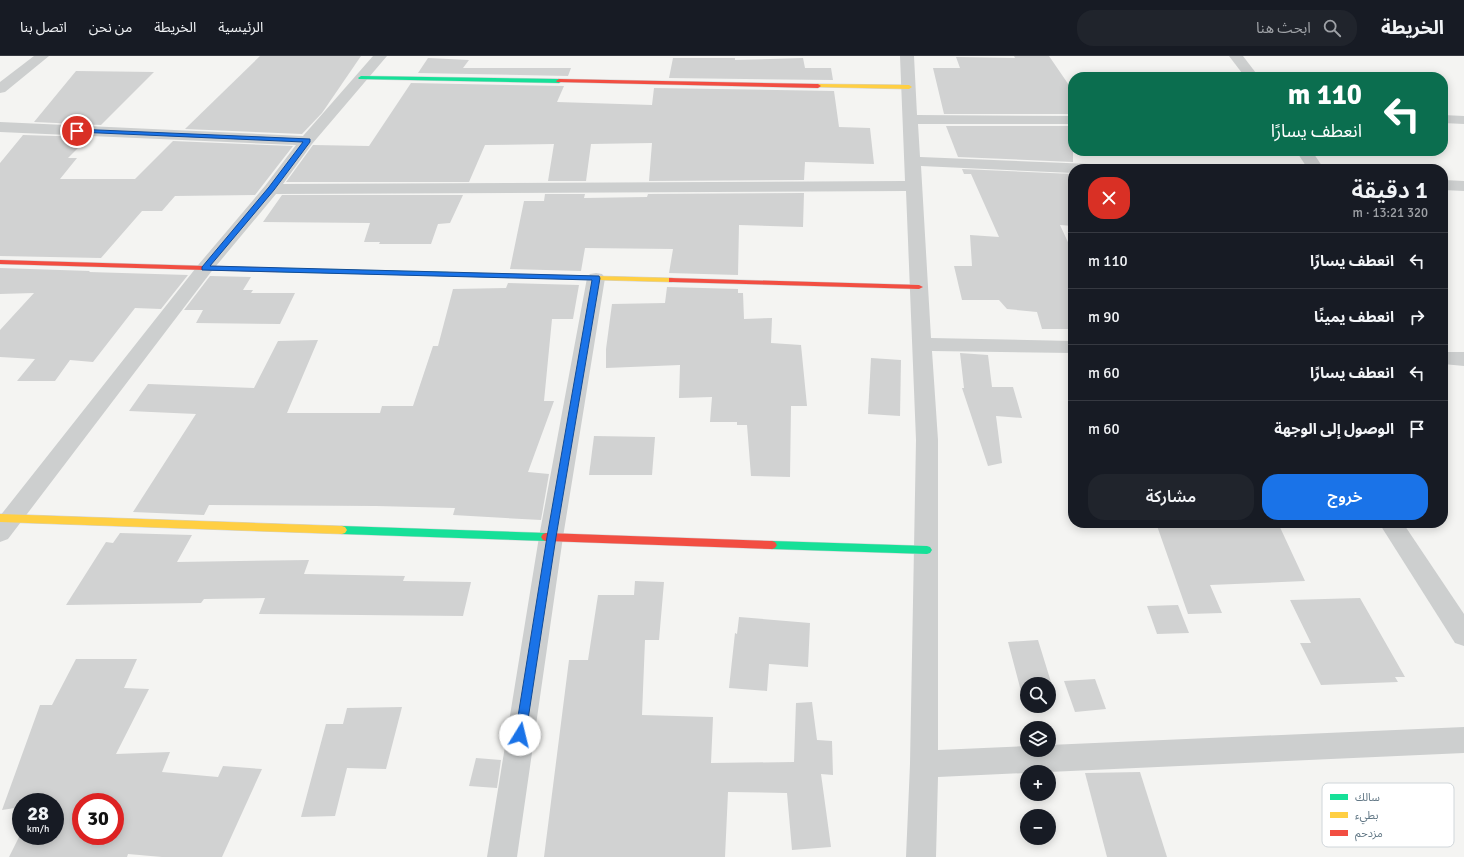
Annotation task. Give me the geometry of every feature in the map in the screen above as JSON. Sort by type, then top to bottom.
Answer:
[{"type":"street","points":[[0,89],[42,56]]},
{"type":"street","points":[[0,533],[6,518],[102,400],[205,268],[271,189],[308,140],[380,56]]},
{"type":"street","points":[[908,56],[927,440],[924,764],[921,857]]},
{"type":"street","points":[[1236,56],[1248,72]]},
{"type":"street","points":[[361,78],[909,87]]},
{"type":"street","points":[[911,119],[1068,120]]},
{"type":"street","points":[[1448,119],[1464,120]]},
{"type":"street","points":[[0,127],[308,140]]},
{"type":"street","points":[[913,161],[1068,168]]},
{"type":"street","points":[[1448,185],[1464,186]]},
{"type":"street","points":[[271,189],[914,186]]},
{"type":"street","points":[[0,262],[919,287]]},
{"type":"street","points":[[502,857],[551,537],[596,278]]},
{"type":"street","points":[[922,344],[1068,347]]},
{"type":"street","points":[[6,518],[927,550]]},
{"type":"street","points":[[1394,528],[1464,635]]},
{"type":"street","points":[[924,764],[1464,740]]},
{"type":"building","points":[[260,56],[361,56],[322,113],[302,134],[185,129]]},
{"type":"building","points":[[1014,56],[1049,56],[1068,84],[1068,114],[944,114],[933,68],[960,68],[956,57],[1015,58]]},
{"type":"building","points":[[428,58],[469,60],[463,68],[571,68],[568,76],[418,73]]},
{"type":"building","points":[[673,58],[735,58],[735,60],[803,58],[805,68],[831,68],[833,80],[669,78]]},
{"type":"building","points":[[76,71],[154,72],[101,125],[34,122]]},
{"type":"building","points":[[411,83],[564,86],[557,102],[652,105],[654,88],[834,91],[839,127],[870,128],[874,164],[805,162],[804,180],[649,181],[652,143],[591,144],[586,181],[548,181],[554,144],[485,145],[469,182],[286,182],[313,145],[369,146]]},
{"type":"building","points":[[946,126],[1068,126],[1068,156],[1073,156],[1073,162],[958,157]]},
{"type":"building","points":[[23,135],[89,137],[68,158],[77,158],[60,179],[135,179],[173,141],[293,146],[255,195],[175,196],[162,211],[142,211],[101,258],[0,256],[0,163]]},
{"type":"building","points":[[962,169],[1068,174],[1068,226],[1060,225],[1068,242],[1068,329],[1042,329],[1037,312],[1007,309],[999,300],[962,300],[954,266],[972,266],[970,235],[999,237],[971,174],[964,174]]},
{"type":"building","points":[[804,193],[803,227],[739,225],[738,275],[669,273],[673,249],[585,248],[581,271],[510,269],[524,201],[544,201],[545,194],[585,194],[584,198],[647,197],[648,194]]},
{"type":"building","points":[[282,195],[463,195],[450,223],[438,224],[431,244],[379,244],[380,242],[364,242],[370,223],[263,222]]},
{"type":"building","points":[[0,268],[188,275],[161,309],[135,308],[93,362],[70,360],[55,381],[17,381],[35,359],[0,357],[0,330],[34,293],[0,294]]},
{"type":"building","points":[[210,276],[251,277],[243,290],[253,290],[251,293],[295,293],[280,324],[196,323],[203,310],[184,310]]},
{"type":"building","points":[[508,283],[579,285],[573,319],[552,319],[544,401],[554,401],[528,472],[549,474],[541,520],[453,515],[455,508],[376,506],[209,505],[204,515],[133,512],[196,414],[129,411],[148,384],[254,388],[278,341],[318,340],[287,413],[380,413],[382,406],[413,406],[433,346],[438,346],[453,289],[506,288]]},
{"type":"building","points":[[667,287],[738,289],[738,293],[743,293],[744,319],[772,318],[771,343],[801,345],[807,406],[791,406],[790,477],[751,476],[747,425],[737,425],[737,422],[710,422],[712,397],[679,398],[680,365],[606,368],[606,349],[612,304],[665,303]]},
{"type":"building","points":[[960,353],[988,355],[992,387],[1013,387],[1022,418],[996,416],[1002,463],[988,466],[962,388],[964,388]]},
{"type":"building","points":[[871,358],[901,360],[900,416],[868,414]]},
{"type":"building","points":[[594,436],[655,437],[652,475],[589,475]]},
{"type":"building","points":[[1158,528],[1280,528],[1305,581],[1210,585],[1222,613],[1188,614]]},
{"type":"building","points":[[120,533],[192,535],[177,562],[309,560],[304,574],[405,576],[403,581],[471,582],[463,616],[259,614],[265,598],[204,599],[201,603],[66,605],[106,542],[113,543]]},
{"type":"building","points":[[635,581],[664,582],[659,640],[645,640],[642,715],[713,717],[711,763],[794,762],[796,703],[812,702],[817,740],[832,741],[833,775],[821,774],[831,847],[792,850],[787,793],[728,792],[725,857],[544,857],[569,660],[588,660],[598,595],[634,595]]},
{"type":"building","points":[[1360,598],[1405,677],[1395,677],[1398,682],[1321,685],[1300,643],[1311,643],[1290,600]]},
{"type":"building","points":[[1178,605],[1189,633],[1157,634],[1147,606]]},
{"type":"building","points":[[739,617],[810,623],[808,667],[769,664],[767,691],[729,688],[735,633],[737,634]]},
{"type":"building","points":[[1038,640],[1049,677],[1020,677],[1020,687],[1008,642]]},
{"type":"building","points":[[76,659],[137,659],[124,688],[149,689],[116,754],[170,752],[162,772],[218,777],[223,766],[262,769],[222,857],[162,857],[128,854],[127,857],[9,857],[15,845],[64,845],[64,793],[12,793],[12,808],[2,810],[40,705],[52,705]]},
{"type":"building","points":[[1095,679],[1106,709],[1075,712],[1064,681]]},
{"type":"building","points":[[402,707],[386,769],[347,768],[335,816],[301,817],[326,724],[343,724],[347,708]]},
{"type":"building","points":[[476,758],[501,760],[497,788],[469,786]]},
{"type":"building","points":[[1140,772],[1167,857],[1107,857],[1085,773]]},
{"type":"traffic: fast","points":[[361,78],[559,81]]},
{"type":"traffic: fast","points":[[277,270],[448,274]]},
{"type":"traffic: fast","points":[[342,530],[546,537]]},
{"type":"traffic: fast","points":[[772,545],[927,550]]},
{"type":"traffic: slow","points":[[818,86],[909,87]]},
{"type":"traffic: slow","points":[[448,274],[672,280]]},
{"type":"traffic: slow","points":[[0,518],[342,530]]},
{"type":"traffic: jam","points":[[559,81],[818,86]]},
{"type":"traffic: jam","points":[[0,262],[277,270]]},
{"type":"traffic: jam","points":[[672,280],[919,287]]},
{"type":"traffic: jam","points":[[546,537],[772,545]]},
{"type":"route","points":[[77,131],[308,140],[271,189],[205,268],[596,278],[551,537],[520,735]]}]
